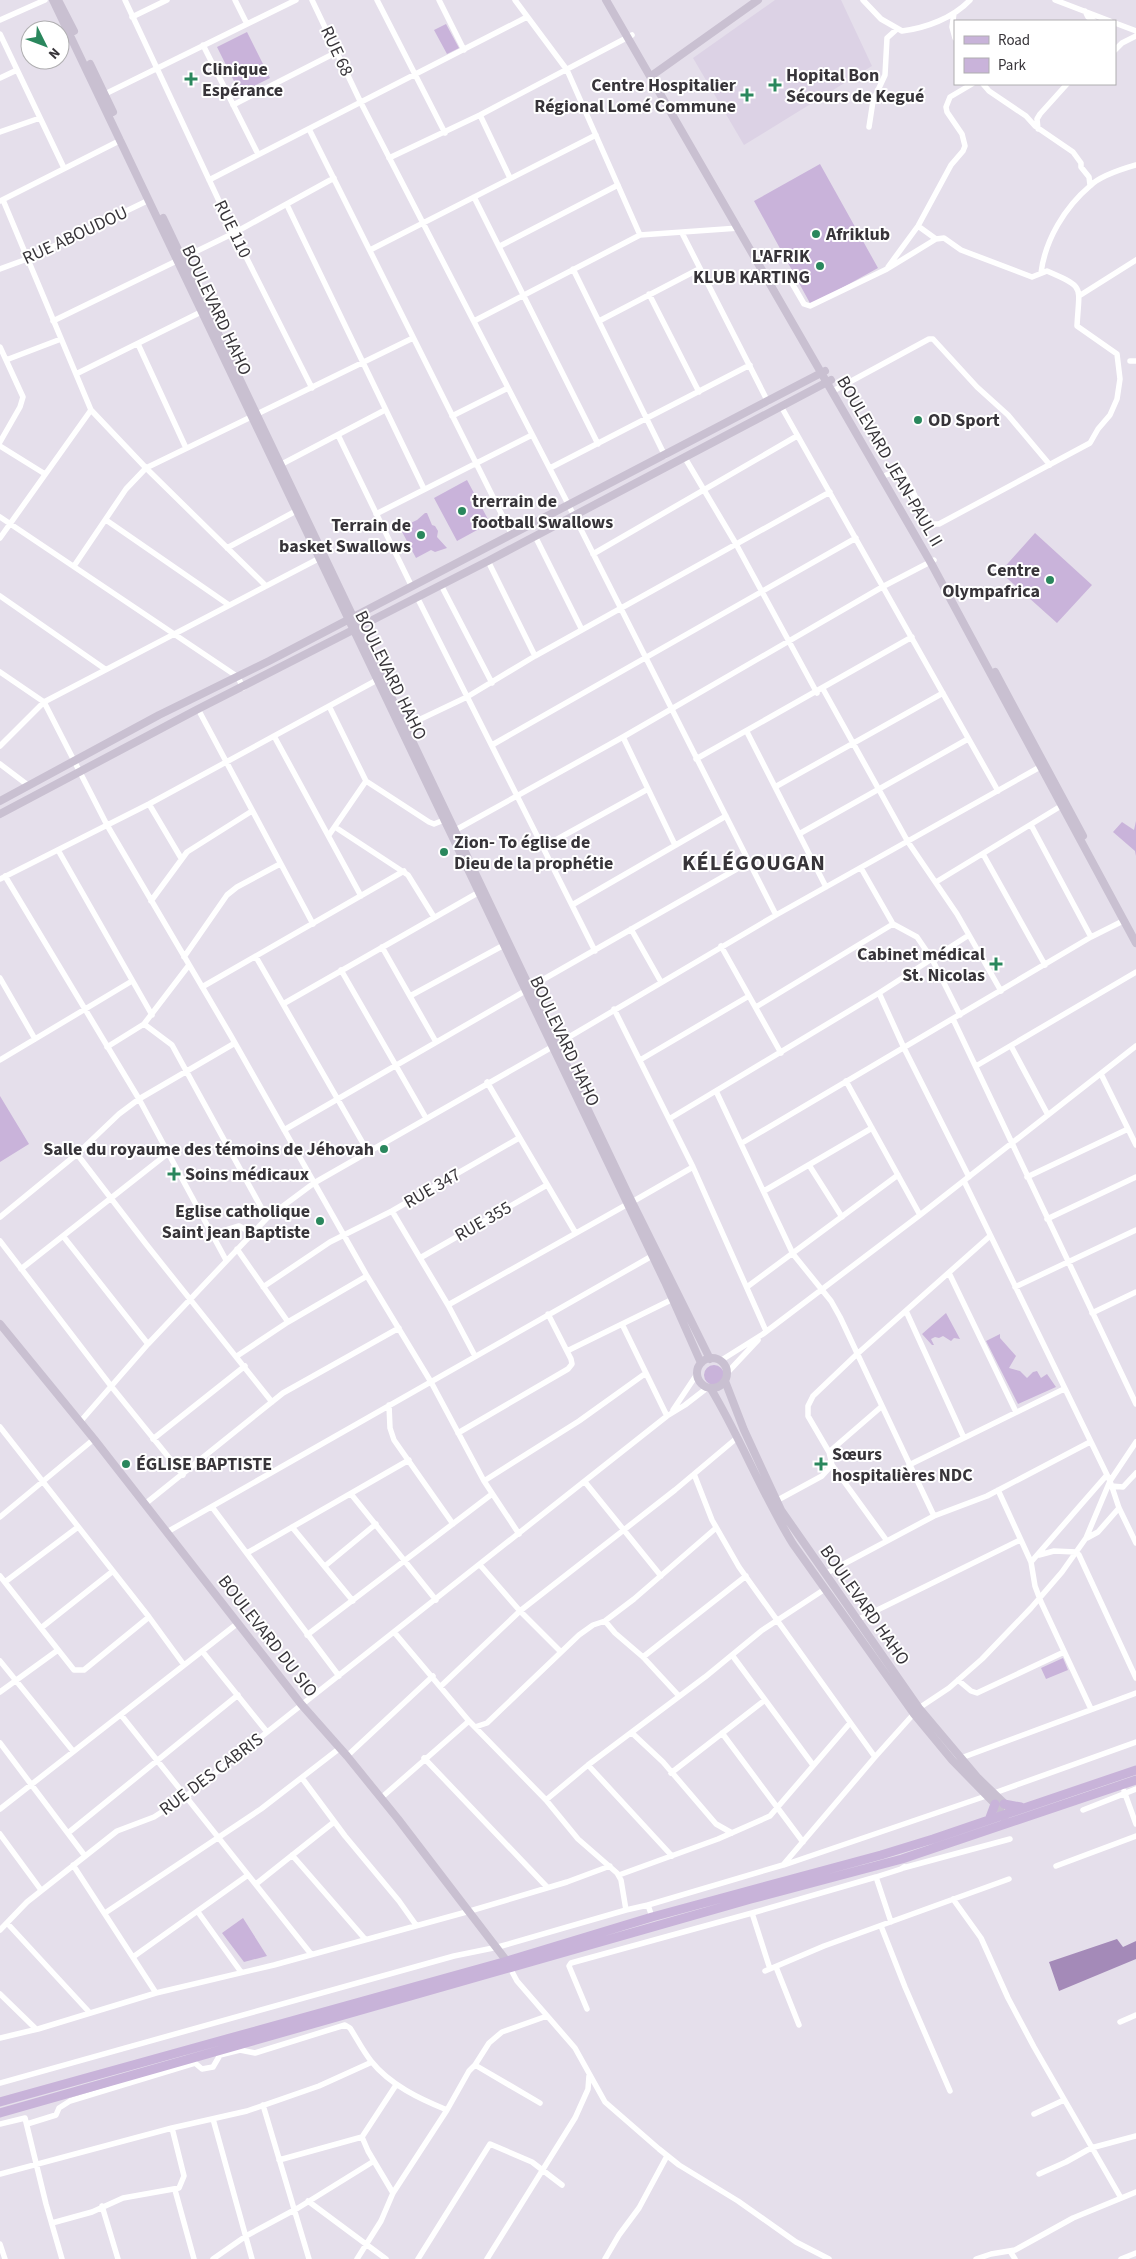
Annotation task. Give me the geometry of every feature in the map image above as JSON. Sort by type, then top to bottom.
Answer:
[{"type":"main road","name":"BOULEVARD HAHO","points":[[53,0],[102,96],[149,200],[179,258],[201,312],[280,465],[350,618]]},
{"type":"main road","name":"BOULEVARD HAHO","points":[[58,0],[254,416],[318,559],[406,726],[452,832],[629,1203],[701,1364]]},
{"type":"main road","name":"BOULEVARD JEAN-PAUL II","points":[[606,0],[630,36]]},
{"type":"main road","name":"BOULEVARD JEAN-PAUL II","points":[[612,0],[652,76],[738,228],[830,381],[933,562],[1040,768],[1136,943]]},
{"type":"main road","points":[[652,76],[758,0]]},
{"type":"main road","name":"BOULEVARD JEAN-PAUL II","points":[[652,76],[774,280],[824,372]]},
{"type":"main road","points":[[0,801],[160,715],[238,677],[824,372]]},
{"type":"main road","points":[[0,814],[198,709],[782,408],[830,381]]},
{"type":"main road","name":"BOULEVARD JEAN-PAUL II","points":[[835,390],[886,476],[1136,934]]},
{"type":"main road","name":"BOULEVARD HAHO","points":[[356,629],[377,680],[444,820],[452,832]]},
{"type":"main road","name":"BOULEVARD HAHO","points":[[629,1203],[710,1359]]},
{"type":"main road","name":"BOULEVARD DU SIO","points":[[0,1324],[94,1439],[301,1704],[381,1798],[498,1947],[509,1964]]},
{"type":"main road","points":[[710,1359],[720,1361],[726,1368],[726,1377],[719,1387],[709,1388],[700,1382],[697,1374],[701,1364],[710,1359]]},
{"type":"main road","name":"BOULEVARD HAHO","points":[[726,1377],[744,1430],[776,1501],[916,1711]]},
{"type":"main road","name":"BOULEVARD HAHO","points":[[709,1388],[738,1437],[776,1518],[824,1589],[933,1732],[989,1795],[1017,1822]]},
{"type":"main road","name":"BOULEVARD HAHO","points":[[933,1732],[961,1758],[989,1795]]},
{"type":"main road","points":[[0,2112],[237,2048],[509,1964],[652,1917],[881,1855],[1136,1770]]},
{"type":"main road","points":[[0,2102],[751,1899],[903,1864],[1007,1825],[1123,1789],[1136,1780]]},
{"type":"main road","points":[[988,1820],[1000,1804],[1023,1807]]},
{"type":"main road","name":"BOULEVARD HAHO","points":[[1007,1825],[1008,1813]]},
{"type":"street","points":[[0,20],[45,0]]},
{"type":"street","name":"RUE 110","points":[[125,0],[234,233],[312,388]]},
{"type":"street","points":[[132,17],[167,0]]},
{"type":"street","points":[[235,0],[247,24]]},
{"type":"street","points":[[102,96],[296,0]]},
{"type":"street","name":"RUE 68","points":[[312,0],[361,103],[550,468],[776,915]]},
{"type":"street","points":[[377,0],[444,133]]},
{"type":"street","points":[[439,0],[464,50]]},
{"type":"street","points":[[515,0],[566,70],[640,235]]},
{"type":"street","points":[[863,0],[881,19],[902,31],[941,20],[954,13],[970,0]]},
{"type":"street","points":[[1055,0],[1063,1],[1108,20]]},
{"type":"street","points":[[1086,11],[1088,17],[1092,20]]},
{"type":"street","points":[[954,13],[952,27],[954,34]]},
{"type":"street","points":[[209,180],[527,17]]},
{"type":"street","points":[[941,20],[952,27]]},
{"type":"street","points":[[1116,23],[1136,31]]},
{"type":"street","points":[[869,127],[873,101],[885,75],[887,38],[897,29]]},
{"type":"street","points":[[0,34],[64,168]]},
{"type":"street","points":[[390,158],[480,115],[630,36]]},
{"type":"street","points":[[1116,49],[1122,43],[1136,36]]},
{"type":"street","points":[[203,46],[258,154]]},
{"type":"street","points":[[234,105],[337,52]]},
{"type":"street","points":[[0,78],[17,70]]},
{"type":"street","points":[[887,269],[918,226],[951,166],[963,151],[962,134],[947,112],[947,101],[971,85]]},
{"type":"street","points":[[984,85],[989,91],[1026,116],[1038,129],[1073,152],[1089,177],[1090,185]]},
{"type":"street","points":[[1038,129],[1037,119],[1040,114],[1066,85]]},
{"type":"street","points":[[480,115],[510,178]]},
{"type":"street","points":[[0,132],[40,118]]},
{"type":"street","points":[[309,129],[512,534]]},
{"type":"street","points":[[370,250],[596,135]]},
{"type":"street","points":[[121,140],[1,201],[91,410],[146,468],[266,586]]},
{"type":"street","points":[[1041,273],[1046,249],[1064,213],[1090,185],[1136,165]]},
{"type":"street","points":[[53,321],[179,258],[234,233],[334,178]]},
{"type":"street","points":[[500,246],[618,185]]},
{"type":"street","points":[[474,197],[598,444]]},
{"type":"street","name":"RUE ABOUDOU","points":[[0,269],[27,259],[149,200]]},
{"type":"street","points":[[287,205],[424,490]]},
{"type":"street","points":[[918,226],[936,239]]},
{"type":"street","points":[[474,321],[640,235],[738,228]]},
{"type":"street","points":[[682,233],[768,402]]},
{"type":"street","points":[[774,280],[786,274],[804,304],[810,306],[887,269],[936,239],[944,238],[961,250],[1032,277],[1047,271],[1073,282],[1078,287],[1077,326],[1117,354],[1120,361],[1120,388],[1110,415],[1098,429],[1090,443],[939,524],[932,524],[926,518],[902,470],[886,476]]},
{"type":"street","points":[[1078,296],[1136,260]]},
{"type":"street","points":[[572,269],[665,456]]},
{"type":"street","points":[[599,321],[700,269]]},
{"type":"street","points":[[649,294],[699,392]]},
{"type":"street","points":[[76,374],[201,312]]},
{"type":"street","points":[[74,566],[126,489],[146,468],[413,338]]},
{"type":"street","points":[[6,360],[61,339]]},
{"type":"street","points":[[835,390],[929,339],[933,339],[978,387],[1008,415],[1050,465]]},
{"type":"street","points":[[138,344],[186,448]]},
{"type":"street","points":[[0,348],[23,397],[0,442]]},
{"type":"street","points":[[550,468],[750,365]]},
{"type":"street","points":[[452,416],[508,388]]},
{"type":"street","points":[[782,408],[998,791]]},
{"type":"street","points":[[0,538],[91,410]]},
{"type":"street","points":[[280,465],[385,410]]},
{"type":"street","points":[[338,435],[412,586]]},
{"type":"street","points":[[376,514],[532,435]]},
{"type":"street","points":[[593,554],[797,436]]},
{"type":"street","points":[[0,446],[45,474]]},
{"type":"street","points":[[685,458],[736,544],[788,641],[853,743],[908,842],[936,882],[1001,991]]},
{"type":"street","points":[[406,726],[467,697],[535,656],[830,492]]},
{"type":"street","points":[[227,548],[296,511]]},
{"type":"street","points":[[0,517],[238,677],[242,688]]},
{"type":"street","points":[[106,520],[229,605]]},
{"type":"street","points":[[535,536],[582,630]]},
{"type":"street","points":[[492,745],[856,538]]},
{"type":"street","points":[[0,746],[44,702],[318,559]]},
{"type":"street","points":[[488,561],[535,656]]},
{"type":"street","points":[[452,832],[623,737],[884,586],[933,562]]},
{"type":"street","points":[[440,585],[492,683]]},
{"type":"street","points":[[0,596],[105,670]]},
{"type":"street","points":[[417,597],[595,950]]},
{"type":"street","points":[[696,759],[820,691],[912,637]]},
{"type":"street","points":[[0,672],[44,702],[107,825],[235,1043],[367,1276],[431,1382],[484,1481],[519,1534]]},
{"type":"street","points":[[226,1260],[167,1154],[139,1099],[2,878],[149,804],[377,680]]},
{"type":"street","points":[[775,787],[943,693]]},
{"type":"street","points":[[329,706],[366,781],[429,822],[434,824],[444,820]]},
{"type":"street","points":[[198,709],[313,924]]},
{"type":"street","points":[[747,732],[826,887]]},
{"type":"street","points":[[274,736],[361,896]]},
{"type":"street","points":[[623,737],[675,846]]},
{"type":"street","points":[[799,834],[968,739]]},
{"type":"street","points":[[0,764],[29,786]]},
{"type":"street","points":[[80,1422],[148,1344],[252,1233],[267,1218],[314,1183],[554,1045],[721,946],[1040,768]]},
{"type":"street","points":[[329,835],[366,781]]},
{"type":"street","points":[[543,847],[648,788]]},
{"type":"street","points":[[149,804],[181,858]]},
{"type":"street","points":[[936,882],[1061,806]]},
{"type":"street","points":[[151,901],[181,858],[194,846],[252,811]]},
{"type":"street","points":[[572,905],[726,816]]},
{"type":"street","points":[[1031,825],[1092,937]]},
{"type":"street","points":[[335,827],[404,871],[415,883],[434,917]]},
{"type":"street","points":[[58,850],[152,1014]]},
{"type":"street","points":[[983,854],[1044,965]]},
{"type":"street","points":[[284,1130],[748,862]]},
{"type":"street","points":[[184,957],[227,895],[237,887],[280,864]]},
{"type":"street","points":[[861,868],[893,924],[917,937],[932,959],[960,1015]]},
{"type":"street","points":[[202,987],[404,871]]},
{"type":"street","points":[[283,1004],[481,892]]},
{"type":"street","points":[[742,1143],[1092,937],[1123,921]]},
{"type":"street","points":[[756,1007],[893,924]]},
{"type":"street","points":[[631,929],[661,982]]},
{"type":"street","points":[[669,1119],[879,994],[969,935]]},
{"type":"street","points":[[410,996],[507,945]]},
{"type":"street","points":[[721,946],[781,1053]]},
{"type":"street","points":[[382,947],[436,1042]]},
{"type":"street","points":[[256,957],[368,1152]]},
{"type":"street","points":[[107,1047],[144,1024],[189,965]]},
{"type":"street","points":[[341,970],[426,1118]]},
{"type":"street","points":[[976,1066],[1136,972]]},
{"type":"street","points":[[0,978],[35,1039]]},
{"type":"street","points":[[0,1060],[132,981]]},
{"type":"street","points":[[879,994],[966,1179],[990,1236],[1109,1481],[1120,1508],[1135,1536],[1136,1543]]},
{"type":"street","points":[[640,1060],[749,996]]},
{"type":"street","points":[[614,1009],[693,1167],[765,1332]]},
{"type":"street","points":[[953,1019],[1136,1404]]},
{"type":"street","points":[[144,1024],[172,1045],[267,1218]]},
{"type":"street","points":[[0,1217],[77,1154],[119,1114],[139,1099],[235,1043]]},
{"type":"street","points":[[1011,1046],[1048,1115]]},
{"type":"street","points":[[720,1361],[765,1332],[920,1215],[1136,1046]]},
{"type":"street","points":[[1101,1074],[1136,1145]]},
{"type":"street","points":[[846,1081],[920,1215]]},
{"type":"street","points":[[487,1082],[575,1232]]},
{"type":"street","points":[[716,1091],[793,1254],[822,1289],[840,1317],[881,1408],[934,1516]]},
{"type":"street","points":[[764,1191],[872,1128]]},
{"type":"street","points":[[1027,1177],[1128,1129]]},
{"type":"street","name":"RUE 347","points":[[264,1287],[315,1252],[344,1235],[392,1211],[519,1138]]},
{"type":"street","points":[[77,1154],[272,1402]]},
{"type":"street","points":[[21,1269],[167,1154]]},
{"type":"street","points":[[809,1165],[842,1217]]},
{"type":"street","points":[[448,1305],[693,1167]]},
{"type":"street","points":[[747,1287],[898,1175]]},
{"type":"street","points":[[1047,1219],[1136,1177]]},
{"type":"street","name":"RUE 355","points":[[420,1258],[547,1185]]},
{"type":"street","points":[[392,1211],[448,1305],[475,1356]]},
{"type":"street","points":[[213,1234],[239,1226],[252,1233]]},
{"type":"street","points":[[1015,1287],[1136,1230]]},
{"type":"street","points":[[63,1236],[148,1344]]},
{"type":"street","points":[[887,1541],[832,1465],[829,1452],[808,1416],[808,1406],[812,1396],[990,1236]]},
{"type":"street","points":[[0,1241],[111,1386],[183,1475]]},
{"type":"street","points":[[237,1249],[288,1322]]},
{"type":"street","points":[[167,1532],[652,1256]]},
{"type":"street","points":[[949,1273],[1016,1412]]},
{"type":"street","points":[[237,1356],[288,1322],[367,1276]]},
{"type":"street","points":[[1092,1313],[1136,1292]]},
{"type":"street","points":[[567,1351],[673,1299]]},
{"type":"street","points":[[906,1311],[964,1438]]},
{"type":"street","points":[[458,1433],[568,1369],[572,1364],[548,1314]]},
{"type":"street","points":[[622,1324],[646,1373],[670,1414]]},
{"type":"street","points":[[145,1504],[294,1386],[399,1328]]},
{"type":"street","points":[[726,1377],[765,1332]]},
{"type":"street","points":[[153,1439],[245,1366]]},
{"type":"street","points":[[484,1481],[578,1421],[646,1373]]},
{"type":"street","points":[[670,1414],[697,1374]]},
{"type":"street","points":[[670,1414],[709,1388]]},
{"type":"street","points":[[909,1465],[1064,1389]]},
{"type":"street","points":[[389,1405],[391,1433],[453,1524]]},
{"type":"street","points":[[829,1452],[881,1408]]},
{"type":"street","name":"RUE DES CABRIS","points":[[3,1925],[41,1890],[122,1828],[154,1817],[185,1797],[670,1414]]},
{"type":"street","points":[[0,1427],[149,1617],[184,1665]]},
{"type":"street","points":[[442,1686],[520,1611],[738,1437]]},
{"type":"street","points":[[0,1516],[94,1439]]},
{"type":"street","points":[[825,1574],[934,1516],[998,1490],[1090,1442]]},
{"type":"street","points":[[1031,1562],[1039,1556],[1109,1481],[1136,1442]]},
{"type":"street","points":[[248,1553],[409,1460]]},
{"type":"street","points":[[776,1501],[822,1476],[832,1465]]},
{"type":"street","points":[[694,1474],[716,1528],[746,1576],[875,1756]]},
{"type":"street","points":[[1109,1481],[1123,1487],[1135,1475]]},
{"type":"street","points":[[783,1865],[875,1756],[916,1711],[958,1680],[982,1659],[1040,1597],[1086,1538],[1109,1481]]},
{"type":"street","points":[[585,1482],[660,1576]]},
{"type":"street","points":[[998,1490],[1031,1562],[1040,1597],[1091,1709]]},
{"type":"street","points":[[351,1494],[436,1600]]},
{"type":"street","points":[[308,1635],[492,1494]]},
{"type":"street","points":[[212,1507],[339,1676]]},
{"type":"street","points":[[1086,1538],[1098,1532],[1120,1508]]},
{"type":"street","points":[[325,1566],[376,1524]]},
{"type":"street","points":[[5,1582],[78,1526]]},
{"type":"street","points":[[292,1527],[354,1601]]},
{"type":"street","points":[[475,1726],[487,1723],[560,1651],[585,1630],[604,1621],[716,1528]]},
{"type":"street","points":[[857,1620],[1020,1540]]},
{"type":"street","points":[[1039,1556],[1054,1551],[1076,1552]]},
{"type":"street","points":[[1076,1552],[1136,1678]]},
{"type":"street","points":[[480,1565],[520,1611],[560,1651]]},
{"type":"street","points":[[41,1628],[112,1571]]},
{"type":"street","points":[[0,1576],[72,1668],[78,1670],[84,1670],[149,1617]]},
{"type":"street","points":[[644,1657],[746,1576]]},
{"type":"street","points":[[546,1800],[588,1765],[632,1733],[776,1620],[824,1589]]},
{"type":"street","points":[[604,1621],[644,1657],[679,1696]]},
{"type":"street","points":[[0,1809],[238,1623]]},
{"type":"street","points":[[394,1632],[442,1686],[469,1721],[546,1800],[578,1839],[619,1875],[626,1910]]},
{"type":"street","points":[[0,1692],[58,1650]]},
{"type":"street","points":[[202,1651],[267,1732]]},
{"type":"street","points":[[958,1680],[971,1691],[977,1693],[1064,1652]]},
{"type":"street","points":[[732,1655],[813,1765]]},
{"type":"street","points":[[0,1661],[74,1752]]},
{"type":"street","points":[[347,1756],[432,1676]]},
{"type":"street","points":[[961,1758],[1136,1693]]},
{"type":"street","points":[[68,1834],[238,1694]]},
{"type":"street","points":[[671,1773],[765,1700]]},
{"type":"street","points":[[121,1714],[310,1954]]},
{"type":"street","points":[[381,1798],[424,1758],[469,1721]]},
{"type":"street","points":[[619,1875],[763,1820],[777,1809],[850,1723]]},
{"type":"street","points":[[632,1733],[663,1762],[716,1824],[732,1833]]},
{"type":"street","points":[[722,1733],[803,1842]]},
{"type":"street","points":[[0,2083],[454,1956],[498,1947],[783,1865],[989,1795],[1136,1742]]},
{"type":"street","points":[[0,1743],[85,1856]]},
{"type":"street","points":[[105,1913],[218,1838],[302,1778],[340,1748]]},
{"type":"street","points":[[424,1758],[547,1887]]},
{"type":"street","points":[[588,1765],[672,1856]]},
{"type":"street","points":[[302,1778],[334,1822],[416,1925]]},
{"type":"street","points":[[1083,1810],[1123,1789],[1136,1789]]},
{"type":"street","points":[[1123,1789],[1136,1824]]},
{"type":"street","points":[[256,1884],[334,1822]]},
{"type":"street","points":[[0,1834],[41,1890]]},
{"type":"street","points":[[1056,1866],[1136,1836]]},
{"type":"street","points":[[587,2009],[569,1964],[876,1877],[903,1864],[1010,1839]]},
{"type":"street","points":[[292,1855],[365,1939]]},
{"type":"street","points":[[73,1865],[156,1993]]},
{"type":"street","points":[[0,2038],[36,2030],[156,1993],[470,1911],[567,1882],[610,1866]]},
{"type":"street","points":[[133,1958],[248,1875]]},
{"type":"street","points":[[876,1877],[891,1922]]},
{"type":"street","points":[[770,1969],[824,1946],[1009,1879]]},
{"type":"street","points":[[953,1899],[981,1938],[1008,1998],[1091,2148],[1121,2198]]},
{"type":"street","points":[[648,1905],[652,1917]]},
{"type":"street","points":[[198,1912],[241,1972]]},
{"type":"street","points":[[752,1913],[770,1969],[798,2025]]},
{"type":"street","points":[[3,1925],[90,2013]]},
{"type":"street","points":[[881,1926],[950,2091]]},
{"type":"street","points":[[637,1931],[640,1943]]},
{"type":"street","points":[[509,1964],[517,1981],[575,2048],[604,2102],[667,2156],[796,2242],[828,2259]]},
{"type":"street","points":[[0,1994],[36,2030]]},
{"type":"street","points":[[1120,2022],[1136,2015]]},
{"type":"street","points":[[357,2259],[381,2221],[393,2193],[447,2110],[469,2071],[489,2043],[498,2035],[547,2016]]},
{"type":"street","points":[[26,2124],[56,2115],[59,2108],[70,2101],[195,2063],[202,2069],[213,2067],[220,2055],[237,2048],[255,2053],[345,2025],[350,2028],[372,2062],[396,2085],[428,2103],[447,2110]]},
{"type":"street","points":[[0,2174],[263,2105],[319,2086],[372,2062]]},
{"type":"street","points":[[475,2065],[540,2103]]},
{"type":"street","points":[[487,2259],[575,2118],[588,2089],[589,2076]]},
{"type":"street","points":[[279,2160],[362,2137],[396,2085]]},
{"type":"street","points":[[1034,2114],[1064,2100]]},
{"type":"street","points":[[263,2105],[309,2259]]},
{"type":"street","points":[[0,2124],[25,2118],[62,2259]]},
{"type":"street","points":[[213,2119],[252,2259]]},
{"type":"street","points":[[52,2223],[92,2212],[123,2198],[175,2190],[182,2184],[184,2176],[172,2128]]},
{"type":"street","points":[[1039,2174],[1091,2148],[1136,2136]]},
{"type":"street","points":[[362,2137],[393,2193]]},
{"type":"street","points":[[418,2259],[490,2144],[519,2156],[542,2169],[562,2185]]},
{"type":"street","points":[[606,2259],[619,2234],[639,2208],[667,2156]]},
{"type":"street","points":[[213,2259],[246,2236],[294,2210],[374,2161]]},
{"type":"street","points":[[175,2190],[194,2259]]},
{"type":"street","points":[[976,2259],[1027,2245],[1073,2218],[1136,2192]]},
{"type":"street","points":[[308,2201],[386,2259]]},
{"type":"street","points":[[102,2206],[118,2259]]},
{"type":"street","points":[[0,2244],[5,2259]]},
{"type":"street","points":[[1010,2251],[1015,2259]]},
{"type":"street","points":[[1121,2259],[1136,2253]]},
{"type":"shaded area","name":"Hopital Bon Sécours de Kegué","points":[[775,0],[841,0],[872,66],[744,145],[693,58]]},
{"type":"shaded area","points":[[1117,1939],[1123,1947],[1136,1941],[1136,1959],[1059,1991],[1049,1962]]},
{"type":"green space","points":[[446,24],[459,48],[447,54],[434,30]]},
{"type":"green space","points":[[247,32],[270,78],[240,93],[217,47]]},
{"type":"green space","name":"Afriklub","points":[[820,164],[878,268],[811,305],[754,201]]},
{"type":"green space","name":"trerrain de football Swallows","points":[[467,480],[490,523],[457,541],[434,498]]},
{"type":"green space","name":"Terrain de basket Swallows","points":[[427,513],[432,525],[438,531],[437,537],[447,548],[435,552],[431,550],[416,558],[400,528],[417,520]]},
{"type":"green space","points":[[1035,533],[1092,585],[1057,623],[1000,572]]},
{"type":"green space","points":[[1136,821],[1136,856],[1135,851],[1113,832],[1122,822],[1134,830]]},
{"type":"green space","points":[[0,1096],[29,1144],[0,1162]]},
{"type":"green space","points":[[946,1313],[960,1339],[954,1338],[951,1341],[943,1336],[935,1337],[931,1339],[934,1345],[932,1345],[922,1334]]},
{"type":"green space","points":[[1000,1334],[1000,1338],[1016,1356],[1009,1368],[1020,1371],[1027,1378],[1037,1371],[1041,1378],[1047,1374],[1056,1387],[1018,1404],[986,1341]]},
{"type":"green space","points":[[710,1365],[718,1365],[724,1371],[724,1379],[718,1385],[710,1385],[704,1379],[704,1371]]},
{"type":"green space","points":[[1063,1658],[1068,1670],[1046,1679],[1041,1668]]},
{"type":"green space","points":[[243,1918],[267,1956],[244,1962],[222,1933]]},
{"type":"place","name":"Clinique Espérance","points":[[191,79]]},
{"type":"place","name":"Hopital Bon Sécours de Kegué","points":[[775,85]]},
{"type":"place","name":"Centre Hospitalier Régional Lomé Commune","points":[[747,95]]},
{"type":"place","name":"Afriklub","points":[[816,234]]},
{"type":"place","name":"L'AFRIK KLUB KARTING","points":[[820,266]]},
{"type":"place","name":"OD Sport","points":[[918,420]]},
{"type":"place","name":"trerrain de football Swallows","points":[[462,511]]},
{"type":"place","name":"Terrain de basket Swallows","points":[[421,535]]},
{"type":"place","name":"Centre Olympafrica","points":[[1050,580]]},
{"type":"place","name":"Zion- To église de Dieu de la prophétie","points":[[444,852]]},
{"type":"place","name":"Cabinet médical St. Nicolas","points":[[996,964]]},
{"type":"place","name":"Salle du royaume des témoins de Jéhovah","points":[[384,1149]]},
{"type":"place","name":"Soins médicaux","points":[[174,1174]]},
{"type":"place","name":"Eglise catholique Saint jean Baptiste","points":[[320,1221]]},
{"type":"place","name":"ÉGLISE BAPTISTE","points":[[126,1464]]},
{"type":"place","name":"Sœurs hospitalières NDC","points":[[821,1464]]},
{"type":"district","name":"KÉLÉGOUGAN","points":[[754,862]]}]
